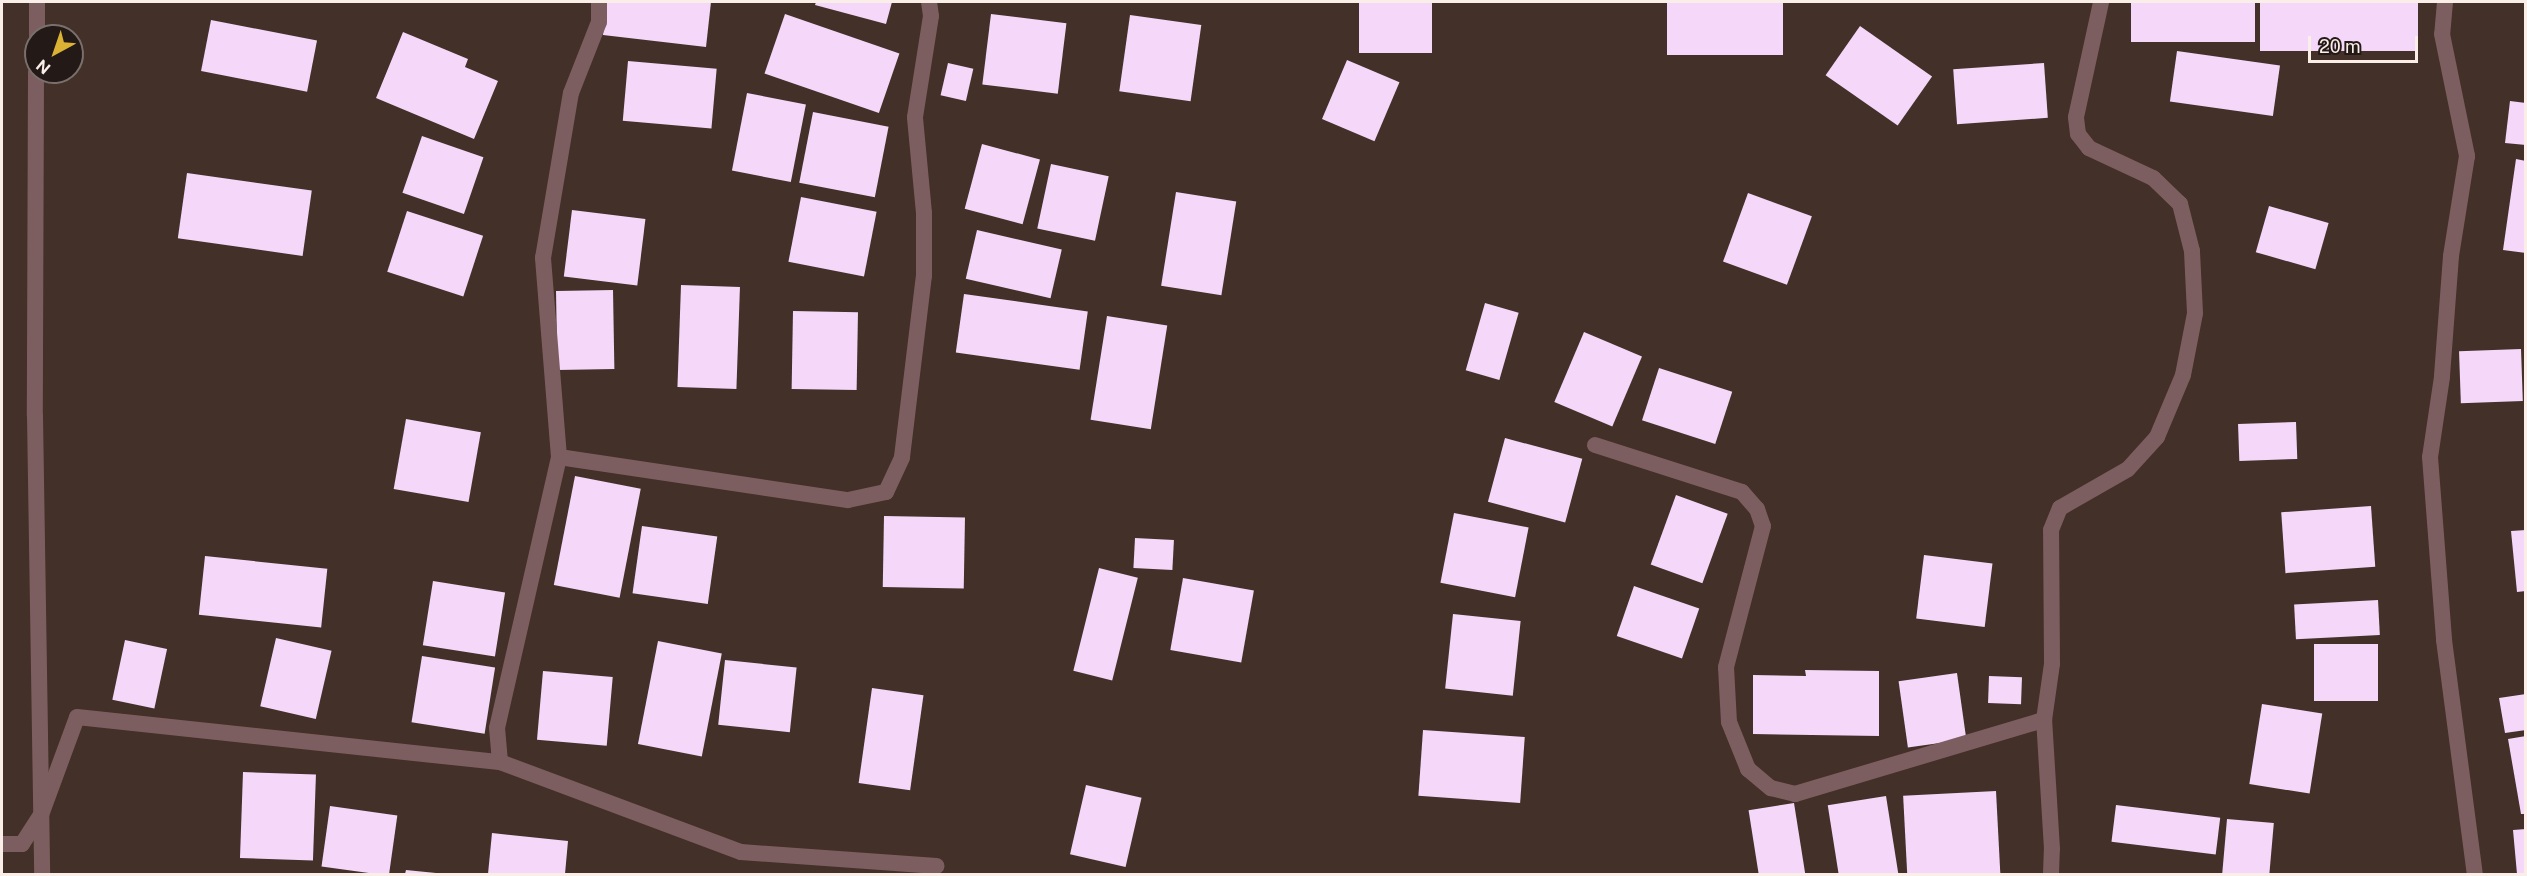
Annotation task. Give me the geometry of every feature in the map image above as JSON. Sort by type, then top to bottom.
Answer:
[{"type":"street","points":[[36,24],[37,2]]},
{"type":"street","points":[[500,762],[497,728],[559,457],[543,258],[571,93],[598,22],[599,2]]},
{"type":"street","points":[[559,457],[848,500],[886,492],[902,458],[924,276],[924,213],[915,117],[931,16],[930,2]]},
{"type":"street","points":[[2051,874],[2052,849],[2044,720],[2052,664],[2051,530],[2060,508],[2128,469],[2157,437],[2183,375],[2195,313],[2192,250],[2180,204],[2153,178],[2089,148],[2078,134],[2076,117],[2101,2]]},
{"type":"street","points":[[2445,2],[2442,34],[2466,156],[2451,256],[2442,376],[2430,457],[2445,650],[2475,874]]},
{"type":"street","points":[[36,84],[36,416],[42,874]]},
{"type":"street","points":[[1595,445],[1742,492],[1757,509],[1763,526],[1726,667],[1729,722],[1748,769],[1771,788],[1795,794],[2044,720]]},
{"type":"street","points":[[2,844],[22,844],[40,815],[76,717],[500,762],[741,852],[936,866]]},
{"type":"building","points":[[606,2],[711,2],[706,47],[603,35]]},
{"type":"building","points":[[816,2],[892,2],[886,24],[815,5]]},
{"type":"building","points":[[1359,2],[1432,2],[1432,53],[1359,53]]},
{"type":"building","points":[[1667,2],[1783,2],[1783,55],[1667,55]]},
{"type":"building","points":[[2131,2],[2255,2],[2255,42],[2131,42]]},
{"type":"building","points":[[2260,2],[2418,2],[2418,51],[2260,51]]},
{"type":"building","points":[[785,14],[899,53],[879,113],[764,74]]},
{"type":"building","points":[[991,14],[1066,23],[1058,94],[982,84]]},
{"type":"building","points":[[1130,15],[1201,25],[1191,101],[1119,91]]},
{"type":"building","points":[[211,20],[317,41],[307,92],[201,71]]},
{"type":"building","points":[[1860,26],[1932,76],[1898,126],[1826,75]]},
{"type":"building","points":[[403,32],[468,59],[465,67],[498,81],[474,139],[376,98]]},
{"type":"building","points":[[2177,51],[2280,65],[2273,116],[2170,102]]},
{"type":"building","points":[[1347,60],[1399,82],[1374,141],[1322,119]]},
{"type":"building","points":[[628,61],[717,69],[711,129],[623,121]]},
{"type":"building","points":[[948,63],[973,69],[966,101],[941,95]]},
{"type":"building","points":[[2044,63],[2048,118],[1957,124],[1953,69]]},
{"type":"building","points":[[747,93],[806,104],[791,182],[732,171]]},
{"type":"building","points":[[2510,101],[2526,103],[2526,145],[2505,143]]},
{"type":"building","points":[[813,112],[889,127],[875,197],[799,183]]},
{"type":"building","points":[[422,136],[483,157],[464,214],[402,193]]},
{"type":"building","points":[[982,144],[1040,160],[1023,224],[965,209]]},
{"type":"building","points":[[2516,159],[2526,161],[2526,253],[2503,250]]},
{"type":"building","points":[[1051,164],[1109,176],[1095,241],[1037,229]]},
{"type":"building","points":[[187,173],[312,191],[303,256],[178,238]]},
{"type":"building","points":[[1176,192],[1236,202],[1221,295],[1161,286]]},
{"type":"building","points":[[1748,193],[1812,216],[1787,285],[1723,262]]},
{"type":"building","points":[[801,197],[877,212],[864,276],[788,262]]},
{"type":"building","points":[[2269,206],[2329,223],[2315,269],[2256,252]]},
{"type":"building","points":[[572,210],[645,219],[637,286],[564,277]]},
{"type":"building","points":[[407,211],[483,236],[463,297],[387,272]]},
{"type":"building","points":[[977,230],[1062,250],[1051,298],[966,279]]},
{"type":"building","points":[[681,285],[740,287],[736,389],[677,387]]},
{"type":"building","points":[[613,290],[614,369],[557,370],[556,291]]},
{"type":"building","points":[[964,294],[1088,311],[1080,370],[956,352]]},
{"type":"building","points":[[1485,303],[1519,313],[1499,380],[1466,370]]},
{"type":"building","points":[[793,311],[858,312],[857,390],[792,389]]},
{"type":"building","points":[[1107,316],[1167,326],[1151,429],[1091,420]]},
{"type":"building","points":[[1584,332],[1642,357],[1612,427],[1554,402]]},
{"type":"building","points":[[2521,349],[2523,401],[2461,403],[2459,351]]},
{"type":"building","points":[[1659,368],[1732,392],[1715,444],[1642,420]]},
{"type":"building","points":[[406,419],[481,432],[469,502],[394,489]]},
{"type":"building","points":[[2296,422],[2297,459],[2239,461],[2238,424]]},
{"type":"building","points":[[1505,438],[1582,459],[1565,522],[1488,502]]},
{"type":"building","points":[[575,476],[641,489],[620,598],[554,585]]},
{"type":"building","points":[[1676,495],[1728,514],[1702,583],[1651,565]]},
{"type":"building","points":[[2371,506],[2375,567],[2285,573],[2281,512]]},
{"type":"building","points":[[1454,513],[1529,528],[1515,597],[1440,583]]},
{"type":"building","points":[[884,516],[965,517],[964,588],[883,587]]},
{"type":"building","points":[[642,526],[717,537],[708,604],[633,593]]},
{"type":"building","points":[[2526,530],[2526,591],[2517,592],[2511,531]]},
{"type":"building","points":[[1135,538],[1174,540],[1172,570],[1133,568]]},
{"type":"building","points":[[1924,555],[1992,563],[1985,627],[1916,619]]},
{"type":"building","points":[[205,556],[327,569],[321,628],[199,615]]},
{"type":"building","points":[[1099,568],[1138,578],[1112,681],[1073,671]]},
{"type":"building","points":[[1183,578],[1254,591],[1241,662],[1170,650]]},
{"type":"building","points":[[433,581],[505,592],[495,657],[423,645]]},
{"type":"building","points":[[1634,586],[1699,608],[1682,659],[1617,636]]},
{"type":"building","points":[[2378,600],[2380,635],[2296,639],[2294,604]]},
{"type":"building","points":[[1453,614],[1521,621],[1513,696],[1445,689]]},
{"type":"building","points":[[276,638],[332,651],[316,719],[260,706]]},
{"type":"building","points":[[125,640],[167,649],[154,709],[112,700]]},
{"type":"building","points":[[658,641],[722,653],[702,756],[638,744]]},
{"type":"building","points":[[2314,644],[2378,644],[2378,701],[2314,701]]},
{"type":"building","points":[[422,656],[495,668],[485,734],[412,722]]},
{"type":"building","points":[[725,660],[797,668],[790,732],[718,725]]},
{"type":"building","points":[[1805,670],[1879,671],[1879,736],[1753,734],[1753,675],[1806,676]]},
{"type":"building","points":[[543,671],[613,677],[607,746],[537,740]]},
{"type":"building","points":[[1957,673],[1966,739],[1908,748],[1899,681]]},
{"type":"building","points":[[1989,676],[2022,677],[2021,704],[1988,703]]},
{"type":"building","points":[[872,688],[923,695],[910,790],[859,783]]},
{"type":"building","points":[[2526,694],[2526,730],[2505,733],[2499,698]]},
{"type":"building","points":[[2262,704],[2322,714],[2310,794],[2249,784]]},
{"type":"building","points":[[1423,730],[1525,737],[1520,803],[1418,796]]},
{"type":"building","points":[[2526,736],[2526,814],[2521,814],[2508,739]]},
{"type":"building","points":[[243,772],[316,775],[313,860],[240,858]]},
{"type":"building","points":[[1086,785],[1142,798],[1126,867],[1070,854]]},
{"type":"building","points":[[1996,791],[2000,874],[1907,874],[1903,796]]},
{"type":"building","points":[[1886,796],[1898,874],[1839,874],[1828,805]]},
{"type":"building","points":[[1794,803],[1805,874],[1759,874],[1749,810]]},
{"type":"building","points":[[2116,805],[2220,818],[2216,855],[2111,842]]},
{"type":"building","points":[[330,806],[397,815],[389,874],[322,866]]},
{"type":"building","points":[[2227,819],[2274,823],[2269,874],[2222,874]]},
{"type":"building","points":[[2526,829],[2526,874],[2517,874],[2513,830]]},
{"type":"building","points":[[492,833],[568,841],[565,874],[488,874]]},
{"type":"building","points":[[406,870],[436,873],[436,874],[405,874]]}]
